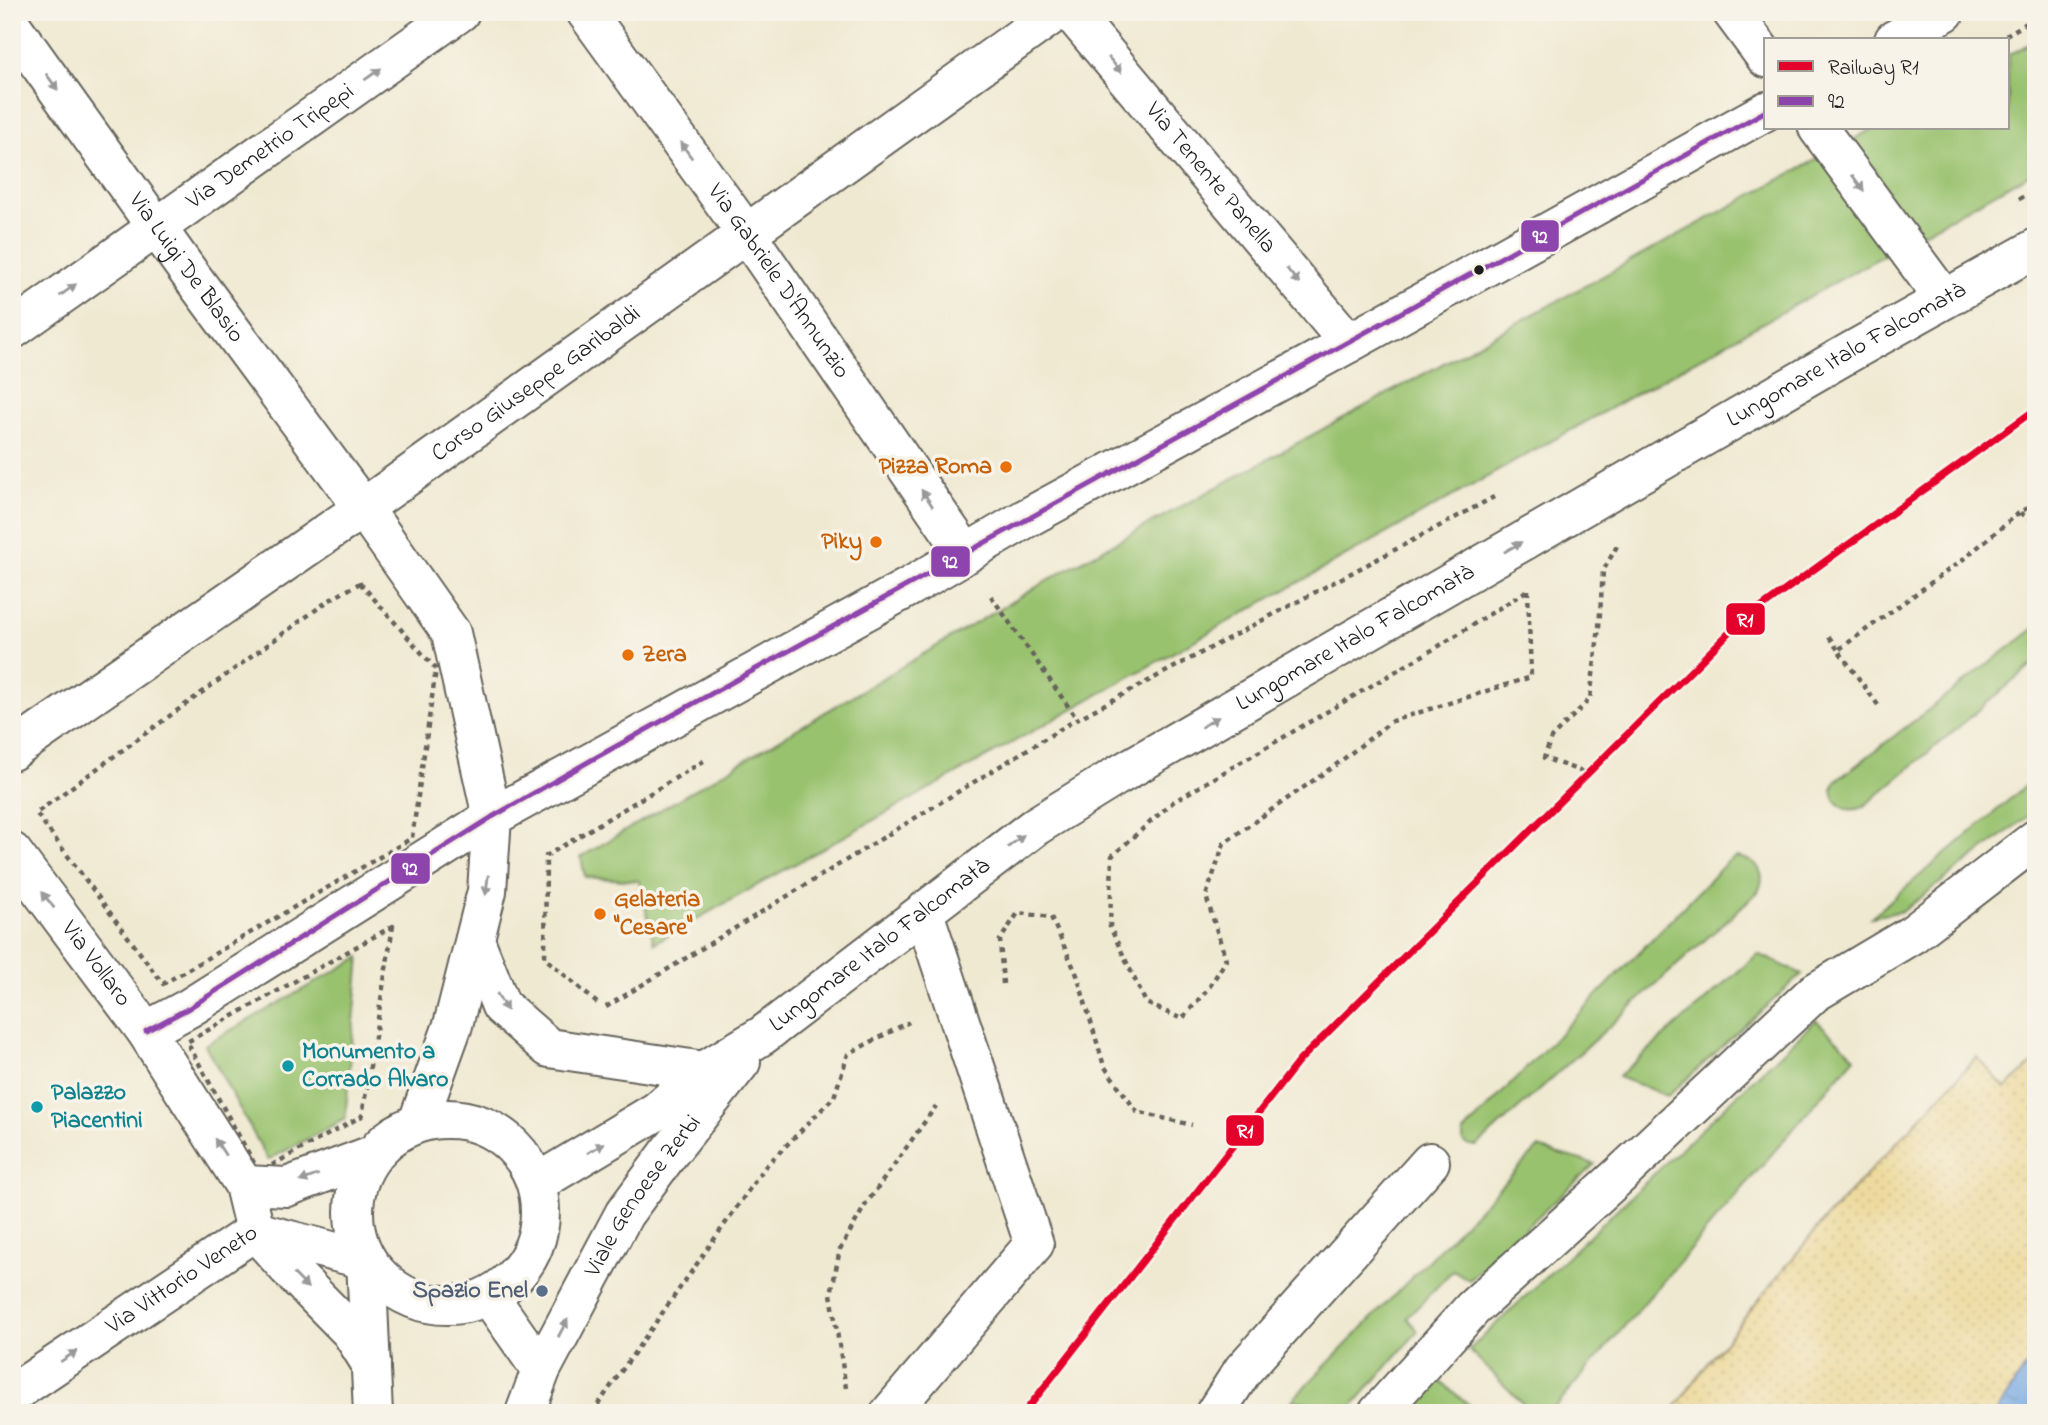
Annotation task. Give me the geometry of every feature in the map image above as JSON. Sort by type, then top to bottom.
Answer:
[{"type":"street","name":"Via Demetrio Tripepi","points":[[12,330],[460,12]]},
{"type":"street","name":"Via Gabriele D'Annunzio","points":[[586,12],[746,233],[966,554]]},
{"type":"street","name":"Corso Giuseppe Garibaldi","points":[[12,751],[363,508],[1056,12]]},
{"type":"street","name":"Via Tenente Panella","points":[[1072,12],[1349,343]]},
{"type":"street","points":[[1732,12],[1764,55]]},
{"type":"street","points":[[1898,38],[1945,12]]},
{"type":"street","name":"Via Luigi De Blasio","points":[[12,26],[451,633],[492,817],[487,891],[453,1026],[418,1122]]},
{"type":"street","points":[[146,1031],[189,1008],[492,817],[1025,519],[1764,112]]},
{"type":"street","points":[[1819,130],[1944,299]]},
{"type":"street","name":"Lungomare Italo Falcomatà","points":[[537,1183],[657,1111],[704,1071],[763,1035],[1036,826],[1115,777],[2036,248]]},
{"type":"street","points":[[1378,1413],[1473,1308],[1814,993],[1913,934],[2036,839]]},
{"type":"street","name":"Via Vollaro","points":[[12,852],[146,1031],[244,1185],[255,1231]]},
{"type":"street","points":[[890,1413],[1034,1244],[924,913]]},
{"type":"street","points":[[475,940],[501,1006],[549,1048],[704,1071]]},
{"type":"street","name":"Viale Genoese Zerbi","points":[[525,1413],[541,1370],[624,1214],[668,1153],[763,1035]]},
{"type":"street","points":[[447,1117],[477,1122],[503,1136],[524,1157],[537,1183],[541,1210],[538,1236],[528,1261],[511,1280],[489,1296],[462,1305],[434,1305],[408,1297],[384,1282],[366,1260],[356,1234],[353,1207],[359,1179],[372,1154],[392,1135],[418,1122],[447,1117]]},
{"type":"street","points":[[244,1185],[287,1187],[372,1154]]},
{"type":"street","points":[[1215,1413],[1243,1370],[1430,1162]]},
{"type":"street","points":[[255,1231],[351,1332],[370,1363]]},
{"type":"street","name":"Via Vittorio Veneto","points":[[12,1394],[255,1231],[366,1260]]},
{"type":"street","points":[[366,1260],[373,1413]]},
{"type":"street","points":[[489,1296],[541,1370]]},
{"type":"path","points":[[2001,38],[2036,18]]},
{"type":"path","points":[[2011,203],[2036,190]]},
{"type":"path","points":[[546,856],[545,958],[603,1009],[1077,719],[1495,496]]},
{"type":"path","points":[[1838,650],[1961,561],[2020,512],[2036,503]]},
{"type":"path","points":[[2020,512],[2036,520]]},
{"type":"path","points":[[1583,772],[1544,758],[1551,738],[1590,699],[1603,571],[1618,545]]},
{"type":"path","points":[[986,590],[1077,719]]},
{"type":"path","points":[[1528,590],[1531,677],[1392,721],[1337,764],[1224,843],[1206,896],[1226,960],[1210,986],[1182,1019],[1146,1003],[1110,927],[1112,856],[1173,802],[1439,646],[1528,590]]},
{"type":"path","points":[[163,984],[36,813],[328,601]]},
{"type":"path","points":[[1829,637],[1878,705]]},
{"type":"path","points":[[1003,993],[1000,940],[1018,913],[1051,917],[1077,975],[1104,1066],[1137,1112],[1192,1125]]},
{"type":"path","points":[[362,1116],[393,926]]},
{"type":"path","points":[[592,1413],[765,1167],[834,1097],[848,1054],[907,1023],[912,1034]]},
{"type":"path","points":[[848,1397],[831,1294],[840,1249],[866,1203],[940,1100]]},
{"type":"sand","points":[[1977,1057],[2005,1088],[2036,1061],[2036,1350],[2001,1413],[1671,1413],[1714,1355],[1824,1220]]},
{"type":"green space","points":[[2036,40],[2036,170],[654,943],[639,881],[585,877],[581,857],[1065,570],[1870,130],[2010,130],[2010,54]]},
{"type":"green space","points":[[2036,627],[2036,662],[1863,807],[1851,810],[1838,804],[1832,789],[1836,781]]},
{"type":"green space","points":[[2036,777],[2036,810],[1903,911],[1871,917]]},
{"type":"green space","points":[[1736,857],[1749,860],[1758,868],[1762,878],[1758,892],[1477,1146],[1463,1142],[1463,1133],[1727,862]]},
{"type":"green space","points":[[1758,954],[1802,974],[1668,1096],[1618,1077]]},
{"type":"green space","points":[[360,957],[345,1119],[268,1160],[205,1045]]},
{"type":"green space","points":[[1816,1020],[1855,1057],[1550,1413],[1532,1413],[1469,1350]]},
{"type":"green space","points":[[1538,1148],[1595,1164],[1469,1280],[1453,1270],[1407,1318],[1418,1331],[1349,1410],[1292,1400]]},
{"type":"green space","points":[[1438,1380],[1480,1413],[1409,1413]]},
{"type":"water","points":[[2036,1350],[2036,1413],[1996,1413]]},
{"type":"rail line","name":"R1","points":[[1024,1413],[1299,1061],[1737,625],[2036,409]]},
{"type":"transit line","name":"92","points":[[146,1031],[189,1008],[492,817],[595,758],[1764,112]]},
{"type":"place","name":"Pizza Roma","points":[[1006,467]]},
{"type":"place","name":"Piky","points":[[876,542]]},
{"type":"place","name":"Zera","points":[[628,655]]},
{"type":"place","name":"Gelateria \"Cesare\"","points":[[600,914]]},
{"type":"place","name":"Monumento a Corrado Alvaro","points":[[288,1066]]},
{"type":"place","name":"Palazzo Piacentini","points":[[37,1107]]},
{"type":"place","name":"Spazio Enel","points":[[542,1291]]}]
